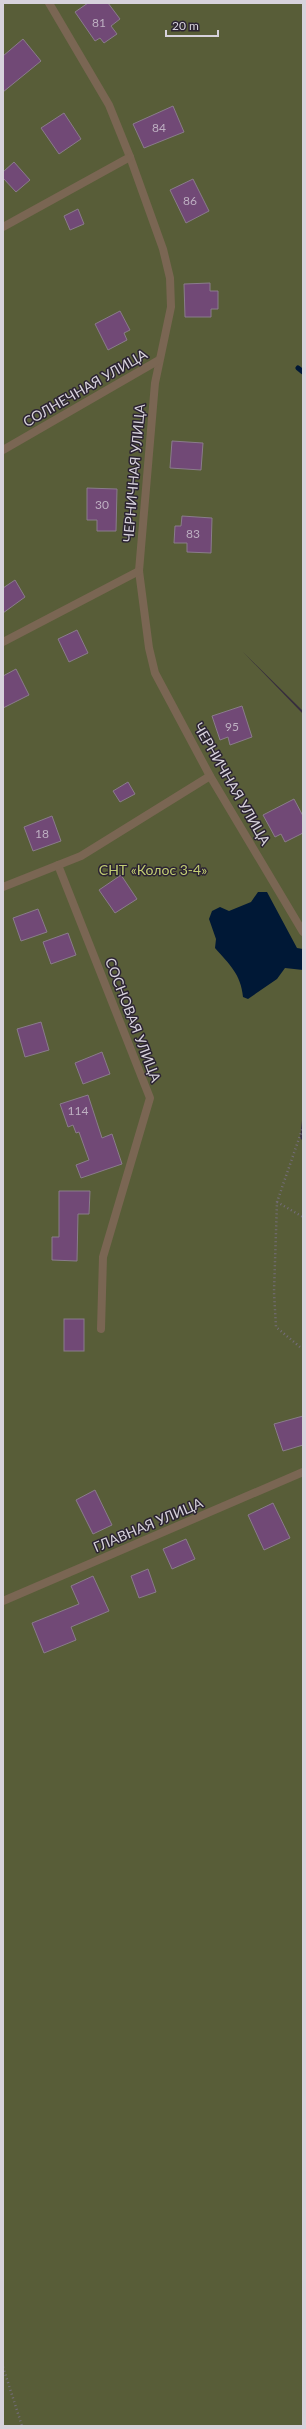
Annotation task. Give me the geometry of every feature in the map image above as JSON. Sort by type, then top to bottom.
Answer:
[{"type":"street","name":"ЧЕРНИЧНАЯ УЛИЦА","points":[[49,3],[102,91],[130,157],[163,250],[170,278],[170,307],[165,340],[158,360],[139,571],[149,648],[155,673],[210,776],[303,932]]},
{"type":"street","points":[[3,227],[130,157]]},
{"type":"street","name":"СОЛНЕЧНАЯ УЛИЦА","points":[[3,450],[158,360]]},
{"type":"street","points":[[3,642],[139,571]]},
{"type":"street","points":[[3,887],[81,856],[210,776]]},
{"type":"street","name":"СОСНОВАЯ УЛИЦА","points":[[58,866],[150,1098],[103,1257],[102,1329]]},
{"type":"street","name":"ГЛАВНАЯ УЛИЦА","points":[[3,1601],[303,1472]]},
{"type":"path","points":[[300,1347],[276,1327],[274,1292],[277,1202],[303,1127]]},
{"type":"path","points":[[277,1202],[303,1217]]},
{"type":"path","points":[[3,2367],[22,2426]]},
{"type":"green space","name":"СНТ «Колос 3-4»","points":[[3,3],[303,3],[303,711],[243,652],[303,714],[303,1112],[300,1138],[303,1141],[303,2426],[3,2426]]},
{"type":"water","points":[[258,892],[267,892],[297,948],[303,949],[303,970],[285,968],[277,979],[248,999],[243,997],[240,982],[234,970],[215,948],[216,939],[209,919],[212,911],[220,907],[229,911],[251,902]]},
{"type":"building","points":[[88,3],[108,3],[120,19],[111,26],[117,34],[104,43],[100,38],[95,41],[75,12]]},
{"type":"building","points":[[23,39],[41,61],[3,92],[3,56]]},
{"type":"building","points":[[173,106],[184,132],[144,148],[133,124]]},
{"type":"building","points":[[64,113],[81,139],[59,154],[41,128]]},
{"type":"building","points":[[14,162],[30,180],[16,192],[3,178],[3,172]]},
{"type":"building","points":[[193,179],[209,211],[186,223],[170,190]]},
{"type":"building","points":[[78,209],[84,224],[70,230],[64,216]]},
{"type":"building","points":[[210,283],[210,291],[218,291],[218,309],[211,309],[211,317],[185,317],[184,284]]},
{"type":"building","points":[[120,311],[130,330],[124,333],[127,340],[108,350],[95,324]]},
{"type":"building","points":[[172,441],[203,443],[201,470],[170,468]]},
{"type":"building","points":[[87,488],[117,489],[116,531],[97,531],[97,520],[87,520]]},
{"type":"building","points":[[182,516],[212,518],[211,553],[187,552],[187,543],[174,543],[175,526],[181,526]]},
{"type":"building","points":[[15,580],[25,597],[3,613],[3,588]]},
{"type":"building","points":[[77,630],[88,653],[69,662],[58,639]]},
{"type":"building","points":[[16,669],[29,695],[3,708],[3,676]]},
{"type":"building","points":[[242,706],[252,737],[230,745],[228,737],[220,740],[212,716]]},
{"type":"building","points":[[128,782],[135,794],[120,802],[113,791]]},
{"type":"building","points":[[294,799],[303,816],[303,833],[285,842],[281,834],[275,837],[263,815]]},
{"type":"building","points":[[52,816],[61,841],[33,851],[24,827]]},
{"type":"building","points":[[121,875],[137,899],[115,913],[99,890]]},
{"type":"building","points":[[38,909],[47,932],[21,941],[13,918]]},
{"type":"building","points":[[68,933],[76,955],[51,964],[43,942]]},
{"type":"building","points":[[41,1022],[49,1050],[25,1057],[17,1029]]},
{"type":"building","points":[[102,1052],[110,1074],[83,1084],[75,1063]]},
{"type":"building","points":[[88,1095],[102,1138],[112,1134],[122,1164],[81,1178],[76,1165],[89,1160],[79,1132],[76,1133],[73,1125],[68,1127],[60,1104]]},
{"type":"building","points":[[59,1191],[90,1191],[89,1214],[78,1214],[77,1261],[52,1260],[52,1237],[59,1237]]},
{"type":"building","points":[[64,1319],[84,1319],[84,1351],[64,1351]]},
{"type":"building","points":[[303,1416],[303,1445],[283,1451],[274,1424]]},
{"type":"building","points":[[95,1490],[112,1525],[93,1534],[76,1500]]},
{"type":"building","points":[[273,1503],[290,1538],[264,1550],[248,1515]]},
{"type":"building","points":[[186,1539],[195,1559],[172,1569],[163,1549]]},
{"type":"building","points":[[148,1569],[156,1592],[139,1598],[131,1576]]},
{"type":"building","points":[[93,1576],[109,1611],[71,1627],[76,1640],[44,1653],[32,1623],[79,1604],[71,1586]]},
{"type":"waterway","points":[[298,368],[303,372]]}]
